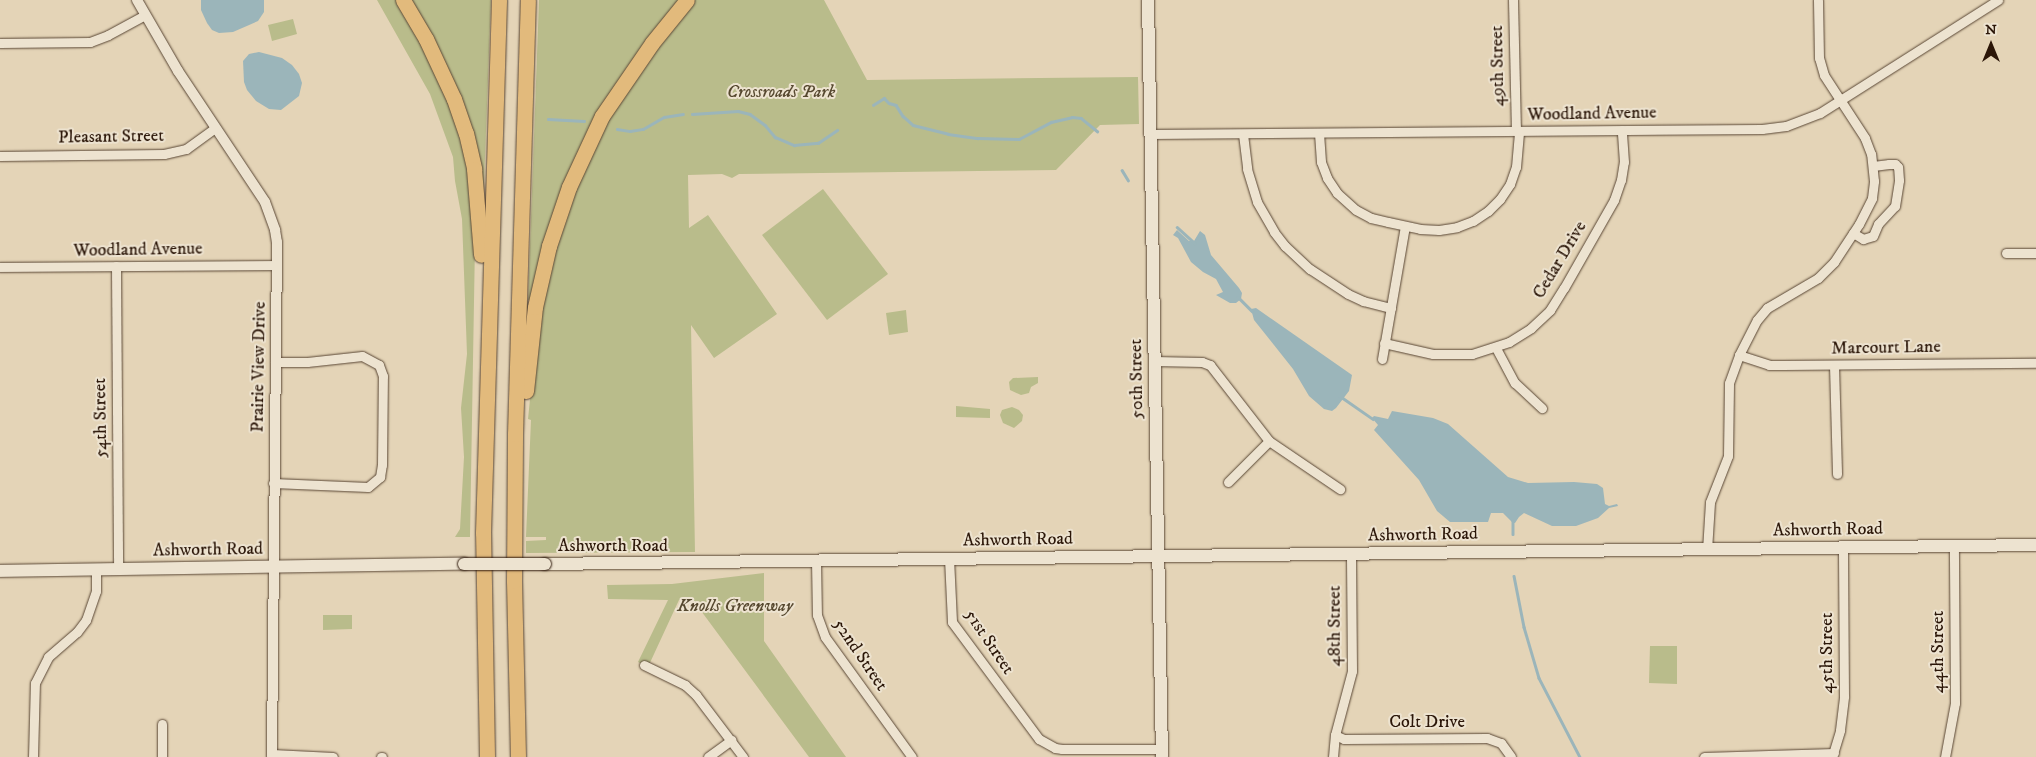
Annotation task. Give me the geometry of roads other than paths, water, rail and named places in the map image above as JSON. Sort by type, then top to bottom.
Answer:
[{"type":"highway","points":[[403,0],[426,39],[454,99],[466,133],[474,168],[479,204],[487,352]]},
{"type":"highway","points":[[487,757],[483,533],[499,0]]},
{"type":"highway","points":[[518,757],[514,534],[528,0]]},
{"type":"highway","points":[[514,534],[534,316],[549,246],[569,187],[602,116],[652,43],[688,0]]},
{"type":"main road","name":"50th Street","points":[[1148,0],[1162,753]]},
{"type":"main road","name":"Ashworth Road","points":[[0,571],[273,566],[2036,545]]},
{"type":"street","name":"Prairie View Drive","points":[[137,0],[178,71],[266,202],[275,230],[272,756]]},
{"type":"street","name":"49th Street","points":[[1319,133],[1321,162],[1327,178],[1342,199],[1356,210],[1371,218],[1405,226],[1439,230],[1473,221],[1488,211],[1500,199],[1510,184],[1516,167],[1517,131],[1513,0]]},
{"type":"street","points":[[1707,550],[1710,502],[1728,456],[1730,383],[1738,355],[1757,320],[1767,308],[1824,273],[1834,262],[1853,233],[1872,198],[1873,166],[1865,138],[1827,84],[1820,58],[1818,0]]},
{"type":"street","name":"Woodland Avenue","points":[[1150,134],[1762,129],[1786,126],[1820,113],[1998,0]]},
{"type":"street","points":[[0,43],[90,42],[108,35],[145,15]]},
{"type":"street","name":"Pleasant Street","points":[[0,156],[164,154],[186,148],[216,128]]},
{"type":"street","name":"Cedar Drive","points":[[1384,343],[1447,355],[1472,354],[1496,348],[1531,328],[1550,310],[1614,200],[1619,187],[1624,162],[1622,130]]},
{"type":"street","points":[[1243,134],[1251,186],[1265,218],[1285,246],[1310,269],[1348,294],[1363,301],[1391,308]]},
{"type":"street","points":[[1853,233],[1863,239],[1873,236],[1878,224],[1895,206],[1899,180],[1898,167],[1895,164],[1873,166]]},
{"type":"street","points":[[1382,358],[1405,226]]},
{"type":"street","points":[[2006,253],[2036,253]]},
{"type":"street","name":"Woodland Avenue","points":[[0,267],[276,265]]},
{"type":"street","name":"54th Street","points":[[116,266],[118,569]]},
{"type":"street","points":[[1496,348],[1515,383],[1542,408]]},
{"type":"street","name":"Marcourt Lane","points":[[1738,355],[1768,365],[2036,363]]},
{"type":"street","points":[[273,483],[368,487],[380,477],[384,376],[379,365],[362,356],[307,362],[275,362]]},
{"type":"street","points":[[1154,361],[1202,362],[1210,365],[1269,441],[1340,489]]},
{"type":"street","points":[[1834,365],[1838,474]]},
{"type":"street","points":[[1228,482],[1269,441]]},
{"type":"street","name":"44th Street","points":[[1945,757],[1955,703],[1954,546]]},
{"type":"street","name":"45th Street","points":[[1833,755],[1840,730],[1844,696],[1843,548]]},
{"type":"street","name":"48th Street","points":[[1333,757],[1335,735],[1352,671],[1351,554]]},
{"type":"street","name":"51st Street","points":[[949,558],[952,622],[1034,733],[1045,744],[1062,749],[1162,753]]},
{"type":"street","name":"52nd Street","points":[[816,560],[817,615],[825,637],[912,757]]},
{"type":"street","points":[[33,757],[35,683],[48,657],[76,632],[86,620],[96,591],[96,570]]},
{"type":"street","points":[[644,665],[684,685],[696,695],[743,757]]},
{"type":"street","points":[[162,724],[162,757]]},
{"type":"street","name":"Colt Drive","points":[[1335,735],[1344,739],[1487,738],[1501,743],[1511,757]]},
{"type":"street","points":[[708,757],[730,740]]},
{"type":"street","points":[[1704,757],[1833,755]]},
{"type":"street","points":[[272,756],[333,757]]},
{"type":"water","points":[[201,0],[264,0],[264,12],[258,21],[233,32],[219,33],[212,30],[207,23],[201,10]]},
{"type":"water","points":[[259,52],[282,58],[292,65],[299,74],[302,83],[299,96],[281,110],[269,109],[256,101],[247,90],[244,82],[243,61],[249,54]]},
{"type":"water","points":[[1177,230],[1189,241],[1194,241],[1200,231],[1205,235],[1211,255],[1239,288],[1242,293],[1241,299],[1236,303],[1230,303],[1216,295],[1223,292],[1216,279],[1203,272],[1191,262],[1178,238],[1173,235]]},
{"type":"water","points":[[1256,308],[1352,375],[1349,391],[1336,408],[1332,411],[1324,409],[1309,396],[1293,369],[1254,320],[1251,309]]},
{"type":"water","points":[[1392,411],[1433,418],[1448,424],[1508,477],[1528,483],[1574,482],[1597,484],[1603,488],[1605,504],[1609,506],[1617,504],[1618,506],[1609,508],[1598,518],[1576,526],[1552,526],[1524,513],[1515,523],[1503,513],[1491,513],[1488,522],[1450,522],[1437,511],[1419,480],[1374,430],[1378,425],[1372,418],[1374,416],[1388,419]]},
{"type":"waterway","points":[[873,105],[884,98],[889,103],[896,105],[903,116],[913,125],[948,134],[978,138],[1019,139],[1051,122],[1072,117],[1081,118],[1097,131]]},
{"type":"waterway","points":[[692,114],[738,111],[750,114],[765,125],[775,137],[794,145],[818,143],[837,130]]},
{"type":"waterway","points":[[617,129],[630,131],[643,129],[664,117],[683,114]]},
{"type":"waterway","points":[[548,119],[584,121]]},
{"type":"waterway","points":[[1122,170],[1128,180]]},
{"type":"waterway","points":[[1177,227],[1195,243]]},
{"type":"waterway","points":[[1238,297],[1252,311]]},
{"type":"waterway","points":[[1340,396],[1373,419]]},
{"type":"waterway","points":[[1513,521],[1513,534]]},
{"type":"waterway","points":[[1514,576],[1524,627],[1539,678],[1580,757]]},
{"type":"park label","name":"Crossroads Park","points":[[781,92]]},
{"type":"park label","name":"Knolls Greenway","points":[[735,606]]}]
